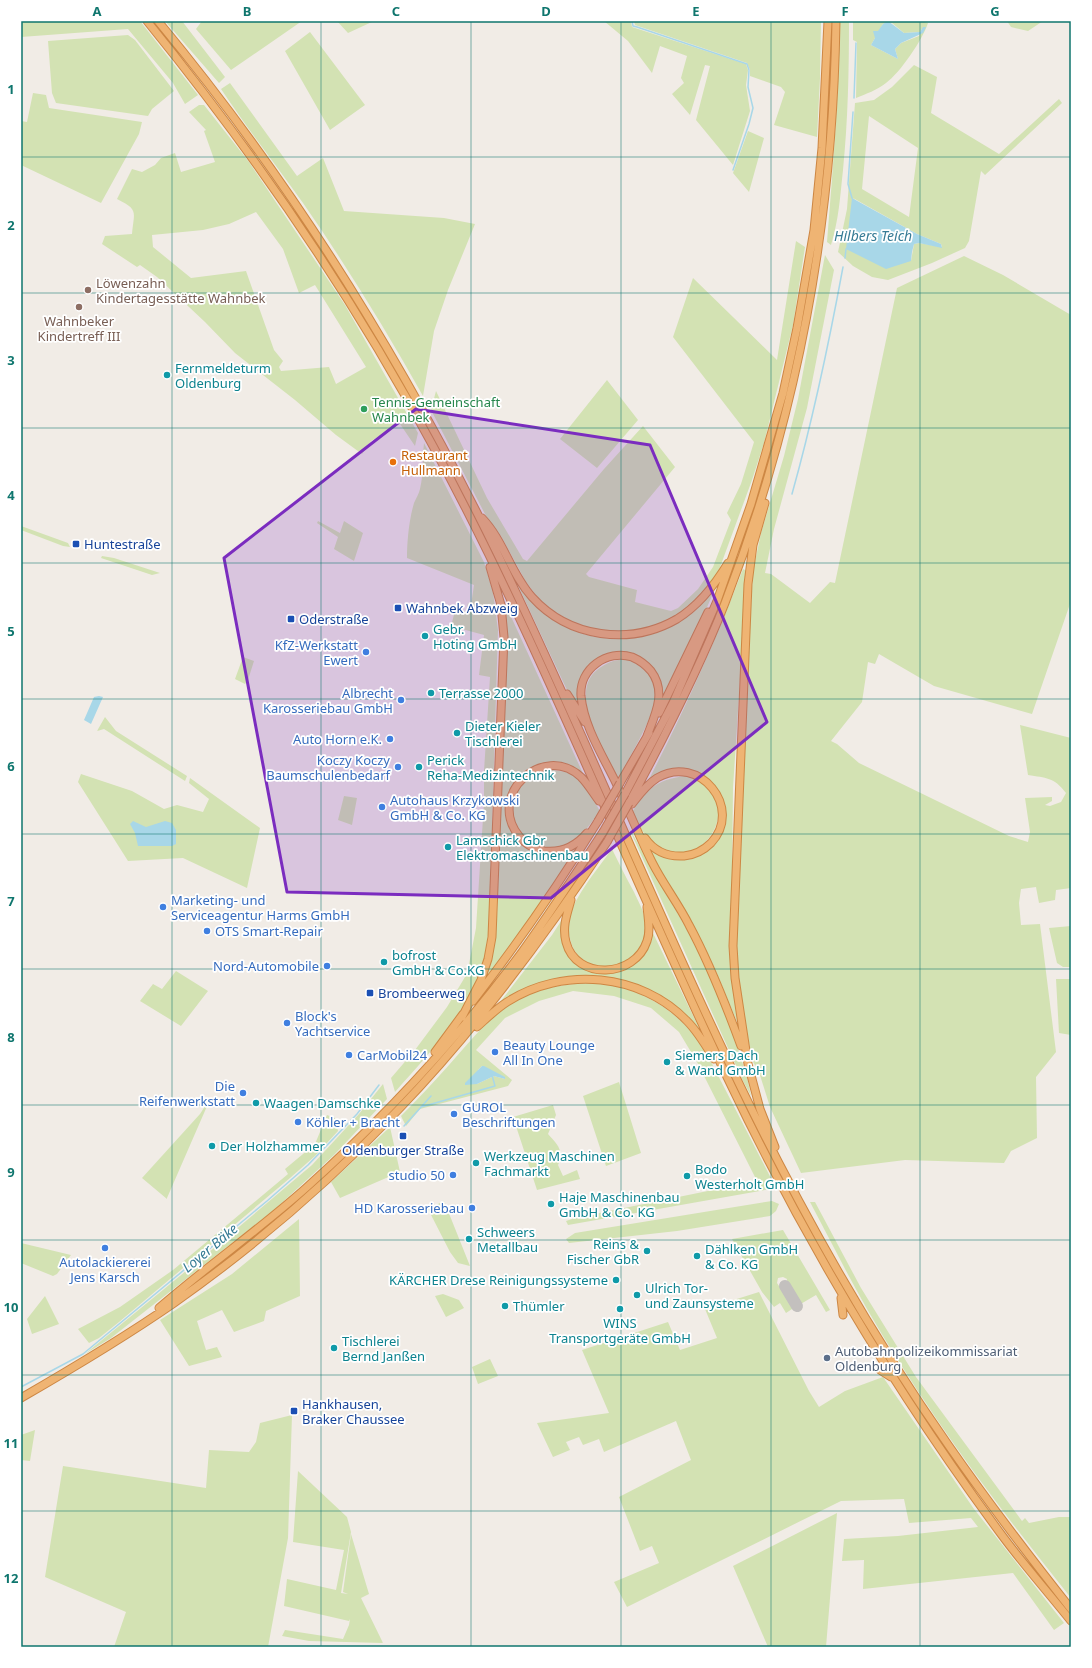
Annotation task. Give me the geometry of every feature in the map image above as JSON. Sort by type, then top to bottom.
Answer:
[{"type":"highway","points":[[148,21],[213,103],[268,178],[317,250],[374,341],[435,448],[489,555],[607,810],[646,901],[728,1080],[789,1199],[839,1290],[896,1381],[1003,1536],[1070,1620]]},
{"type":"highway","points":[[158,21],[219,98],[324,245],[367,313],[416,396],[477,512],[553,672],[702,1004],[754,1113],[778,1159],[838,1270],[914,1394],[948,1445],[1023,1548],[1071,1609]]},
{"type":"highway","points":[[134,1329],[301,1192],[397,1100],[462,1027],[522,951],[566,889],[603,832],[625,794],[673,703],[717,601],[762,470],[784,393],[814,230],[822,148],[828,21]]},
{"type":"highway","points":[[21,1398],[62,1375],[174,1303],[274,1225],[312,1193],[389,1120],[470,1030],[529,955],[573,893],[623,816],[657,752],[702,657],[741,560],[767,483],[792,394],[821,235],[830,147],[836,21]]},
{"type":"highway","points":[[748,1064],[735,978],[734,946],[736,850],[748,584],[754,545],[766,497],[767,483]]},
{"type":"highway","points":[[477,512],[497,537],[524,587],[548,613],[582,630],[600,634],[617,636],[632,635],[665,625],[678,618],[700,600],[726,566],[735,550]]},
{"type":"highway","points":[[462,1017],[481,980],[488,959],[492,937],[504,638],[501,605],[488,562],[489,555]]},
{"type":"highway","points":[[418,1077],[430,1058],[462,1017],[558,885],[598,821],[647,736],[713,600],[726,566]]},
{"type":"highway","points":[[647,736],[660,697],[656,678],[645,665],[632,657],[613,655],[604,658],[595,664],[588,672],[583,682],[581,694],[583,706],[592,733],[653,864],[688,922],[703,951],[729,1011],[748,1064],[760,1108],[775,1144],[778,1159]]},
{"type":"highway","points":[[553,672],[592,733]]},
{"type":"highway","points":[[598,821],[586,835],[566,849],[553,852],[543,850],[526,843],[515,831],[511,822],[509,811],[510,800],[518,783],[527,774],[535,769],[554,766],[568,770],[580,777],[607,810]]},
{"type":"highway","points":[[630,804],[644,788],[657,778],[680,771],[693,773],[704,779],[718,795],[721,806],[722,817],[720,829],[714,840],[699,852],[689,856],[675,857],[656,849],[649,844],[633,821]]},
{"type":"highway","points":[[573,893],[565,920],[564,932],[567,946],[579,961],[590,968],[603,970],[623,967],[630,964],[644,948],[649,931],[646,901]]},
{"type":"highway","points":[[470,1030],[478,1027],[492,1013],[507,1002],[540,986],[558,981],[584,979],[620,983],[657,998],[679,1014],[697,1032],[728,1080]]},
{"type":"highway","points":[[839,1290],[843,1304],[843,1315]]},
{"type":"highway","points":[[880,1370],[896,1381]]},
{"type":"highlighted area","points":[[416,409],[650,445],[767,722],[551,898],[287,892],[224,558]]},
{"type":"green space","points":[[21,21],[140,21],[198,95],[185,104],[173,83],[128,29],[21,37]]},
{"type":"green space","points":[[165,21],[182,21],[225,77],[219,83]]},
{"type":"green space","points":[[202,21],[302,21],[231,70],[196,29]]},
{"type":"green space","points":[[337,21],[374,21],[348,33]]},
{"type":"green space","points":[[604,21],[631,21],[632,27],[746,64],[748,70],[746,85],[750,111],[733,165],[696,120],[710,66],[705,65],[690,115],[672,94],[684,83],[681,78],[687,56],[660,46],[652,73],[628,41]]},
{"type":"green space","points":[[634,21],[821,21],[817,137],[774,125],[785,92],[781,87],[750,76],[750,70],[747,63],[635,25]]},
{"type":"green space","points":[[839,21],[849,21],[848,96],[845,151],[840,199],[836,226],[831,245],[827,242],[837,104]]},
{"type":"green space","points":[[853,21],[920,21],[928,23],[921,38],[898,72],[879,88],[856,98],[857,42],[853,40]],"holes":[[[892,23],[904,33],[920,32],[923,27],[919,36],[901,43],[895,49],[898,59],[871,45],[883,24]]]},
{"type":"green space","points":[[1007,21],[1043,21],[1028,31],[1011,27]]},
{"type":"green space","points":[[310,32],[365,105],[330,130],[285,51]]},
{"type":"green space","points":[[128,35],[135,40],[174,91],[152,109],[148,116],[56,103],[52,93],[48,41]]},
{"type":"green space","points":[[914,65],[937,77],[931,113],[999,154],[1059,99],[1062,103],[985,175],[981,171],[969,241],[965,248],[888,280],[872,277],[853,266],[838,252],[847,209],[855,103],[874,100],[892,87]],"holes":[[[869,116],[918,148],[909,217],[862,189]],[[853,198],[917,234],[941,244],[942,247],[919,243],[914,244],[911,261]]]},
{"type":"green space","points":[[230,83],[297,176],[323,158],[344,211],[444,218],[475,224],[448,290],[434,331],[423,396],[380,322],[335,250],[221,89]]},
{"type":"green space","points":[[33,93],[46,95],[49,108],[142,122],[139,134],[101,203],[21,165],[21,121],[27,122]]},
{"type":"green space","points":[[199,105],[204,105],[249,162],[345,305],[418,433],[415,446],[400,424],[371,441],[362,454],[336,435],[295,400],[235,353],[205,322],[157,277],[140,265],[137,267],[102,244],[105,236],[132,234],[134,212],[129,206],[117,199],[132,169],[142,172],[155,165],[161,158],[175,153],[181,172],[215,162],[204,131],[206,130],[189,112]],"holes":[[[256,212],[283,249],[299,293],[315,285],[366,367],[336,384],[329,367],[281,371],[279,367],[283,361],[274,350],[246,271],[191,278],[153,247],[152,235],[203,230],[229,224]]]},
{"type":"green space","points":[[748,131],[764,138],[749,192],[733,173]]},
{"type":"green space","points":[[796,241],[805,247],[793,325],[764,443],[719,570],[702,595],[675,618],[654,627],[633,632],[611,633],[573,623],[552,610],[538,598],[526,582],[501,536],[486,516],[431,410],[436,391],[487,498],[523,559],[527,561],[604,469],[643,426],[675,467],[586,574],[589,577],[637,590],[635,602],[671,611],[678,608],[698,589],[713,567],[731,520],[727,513],[741,484],[754,442],[673,337],[693,278],[777,360]]},
{"type":"green space","points":[[825,255],[834,270],[807,408],[774,529],[765,573],[771,574],[810,603],[830,582],[835,583],[897,288],[964,256],[1003,275],[1071,315],[1071,601],[1032,714],[934,686],[879,654],[875,664],[868,662],[862,702],[831,741],[837,744],[859,763],[1009,836],[1028,842],[1030,832],[1025,798],[1052,797],[1052,801],[1045,805],[1050,806],[1061,802],[1066,793],[1058,784],[1049,779],[1028,775],[1020,725],[1071,738],[1071,888],[1056,890],[1055,900],[1039,903],[1036,887],[1021,889],[1019,903],[1021,925],[1040,924],[1056,1052],[1036,1077],[1037,1138],[1011,1151],[1004,1163],[905,1160],[801,1173],[770,1107],[759,1072],[752,1060],[741,997],[736,951],[741,781],[753,571],[761,533],[784,456],[798,399]]},
{"type":"green space","points":[[607,380],[638,420],[597,468],[560,439]]},
{"type":"green space","points":[[424,443],[484,562],[493,592],[498,630],[489,929],[481,970],[469,998],[450,1027],[429,1054],[395,1092],[391,1078],[415,1050],[447,1007],[465,977],[469,964],[476,928],[490,677],[479,675],[484,635],[451,626],[456,607],[466,612],[468,603],[471,605],[474,585],[407,558],[411,516],[421,483]]},
{"type":"green space","points":[[318,521],[340,533],[344,521],[363,533],[354,561],[334,549],[338,537],[317,523]]},
{"type":"green space","points":[[21,526],[68,543],[70,547],[63,546],[21,530]]},
{"type":"green space","points":[[102,556],[114,558],[160,573],[152,575],[101,558]]},
{"type":"green space","points":[[743,569],[747,571],[733,788],[731,964],[738,1024],[714,967],[682,905],[644,844],[661,854],[680,859],[719,837],[720,794],[708,778],[690,770],[648,781],[698,676]]},
{"type":"green space","points":[[513,575],[555,620],[584,634],[615,639],[647,635],[677,623],[692,613],[714,591],[702,619],[662,699],[662,686],[656,673],[645,661],[608,654],[600,657],[590,665],[582,679],[582,712],[574,703],[567,690]]},
{"type":"green space","points":[[502,597],[586,780],[574,769],[537,766],[526,772],[515,782],[507,799],[507,814],[512,831],[520,841],[548,854],[583,841],[561,877],[484,983],[491,961],[497,917],[505,686]]},
{"type":"green space","points":[[243,657],[254,661],[248,680],[245,684],[235,679]]},
{"type":"green space","points":[[625,659],[639,666],[649,675],[654,684],[655,695],[650,718],[617,781],[591,724],[587,709],[586,694],[589,681],[597,670],[610,662]]},
{"type":"green space","points":[[105,717],[116,731],[187,776],[185,781],[104,729],[97,731]]},
{"type":"green space","points":[[547,769],[566,772],[577,778],[586,788],[600,811],[580,836],[571,843],[558,849],[545,849],[533,845],[524,837],[517,826],[513,814],[514,800],[525,779],[532,774]]},
{"type":"green space","points":[[81,774],[132,791],[164,809],[177,805],[203,812],[209,799],[189,783],[190,778],[260,828],[247,888],[183,858],[128,861],[78,782]]},
{"type":"green space","points":[[685,776],[705,786],[716,799],[718,815],[714,831],[704,844],[690,852],[673,853],[652,842],[645,835],[631,814],[636,805],[653,787],[666,780]]},
{"type":"green space","points":[[344,796],[357,798],[352,825],[338,820]]},
{"type":"green space","points":[[628,826],[707,965],[729,1020],[747,1077],[751,1096],[742,1079]]},
{"type":"green space","points":[[612,849],[642,910],[645,920],[645,937],[639,951],[628,961],[615,966],[601,967],[588,963],[577,954],[570,939],[567,927],[569,917],[579,896]]},
{"type":"green space","points":[[563,918],[566,949],[596,971],[605,973],[618,972],[636,963],[641,958],[645,950],[651,929],[702,1034],[663,999],[609,978],[576,976],[539,983],[521,991],[497,1006],[552,935]]},
{"type":"green space","points":[[1071,926],[1071,967],[1063,967],[1057,963],[1049,928]]},
{"type":"green space","points":[[176,971],[208,991],[181,1026],[140,1001],[153,984],[162,989]]},
{"type":"green space","points":[[1056,979],[1071,979],[1071,1035],[1059,1033]]},
{"type":"green space","points":[[579,984],[608,984],[626,989],[654,1001],[679,1019],[699,1041],[707,1054],[776,1188],[568,1225],[566,1221],[575,1218],[757,1181],[697,1062],[679,1032],[651,1008],[614,996],[573,991],[539,1001],[505,1018],[476,1050],[512,1080],[508,1086],[420,1109],[406,1126],[401,1116],[479,1031],[504,1008],[523,997],[541,990]],"holes":[[[482,1066],[504,1077],[505,1079],[494,1076],[477,1084],[478,1070]]]},
{"type":"green space","points":[[619,1082],[641,1153],[606,1166],[583,1096]]},
{"type":"green space","points":[[383,1084],[387,1099],[334,1155],[274,1210],[111,1338],[85,1354],[312,1165],[359,1114]]},
{"type":"green space","points":[[211,1097],[167,1199],[142,1178],[200,1114]]},
{"type":"green space","points":[[553,1105],[556,1115],[548,1134],[559,1148],[561,1156],[558,1165],[563,1176],[577,1170],[580,1179],[537,1190],[513,1117]]},
{"type":"green space","points":[[327,1115],[335,1118],[338,1131],[315,1156],[119,1322],[99,1338],[89,1343],[78,1329],[120,1307],[173,1270],[288,1174],[285,1169],[315,1144]]},
{"type":"green space","points":[[390,1127],[400,1172],[340,1198],[331,1182]]},
{"type":"green space","points":[[444,1201],[470,1266],[458,1263],[450,1252],[428,1209]]},
{"type":"green space","points":[[772,1201],[779,1204],[776,1211],[770,1216],[677,1231],[569,1243],[566,1239],[575,1233]]},
{"type":"green space","points":[[810,1202],[815,1202],[861,1288],[916,1377],[1022,1521],[1025,1518],[1029,1523],[1059,1517],[1071,1517],[1071,1598],[989,1493],[913,1384],[867,1309]]},
{"type":"green space","points":[[299,1219],[300,1296],[266,1311],[264,1321],[234,1332],[222,1310],[197,1321],[206,1350],[217,1347],[222,1357],[189,1366],[160,1320],[232,1274]]},
{"type":"green space","points":[[783,1230],[830,1310],[826,1312],[816,1295],[799,1305],[786,1285],[787,1279],[783,1277],[778,1278],[777,1283],[779,1286],[783,1287],[795,1307],[786,1313],[780,1303],[774,1307],[762,1292],[732,1239]]},
{"type":"green space","points":[[21,1243],[71,1255],[57,1274],[53,1276],[21,1263]]},
{"type":"green space","points":[[759,1292],[809,1391],[819,1407],[845,1391],[883,1377],[974,1509],[1064,1623],[1054,1630],[1013,1573],[863,1589],[864,1560],[842,1561],[844,1539],[898,1536],[978,1527],[971,1518],[909,1523],[904,1499],[841,1501],[627,1607],[614,1582],[659,1563],[652,1546],[640,1551],[619,1497],[691,1460],[676,1421],[604,1452],[599,1439],[583,1445],[579,1437],[566,1442],[570,1450],[553,1457],[537,1423],[609,1413],[582,1350],[668,1322],[680,1350],[717,1338],[705,1309]]},
{"type":"green space","points":[[443,1294],[459,1300],[464,1308],[446,1317],[435,1296]]},
{"type":"green space","points":[[45,1296],[59,1324],[32,1334],[27,1319]]},
{"type":"green space","points":[[490,1359],[498,1376],[478,1384],[472,1367]]},
{"type":"green space","points":[[292,1415],[288,1538],[268,1647],[114,1647],[126,1612],[45,1577],[63,1466],[206,1488],[209,1450],[249,1452],[256,1442],[260,1423]]},
{"type":"green space","points":[[35,1430],[30,1461],[21,1460],[21,1435]]},
{"type":"green space","points":[[298,1471],[347,1517],[351,1532],[341,1593],[348,1594],[343,1592],[351,1534],[369,1594],[361,1598],[383,1643],[309,1641],[282,1636],[285,1630],[343,1639],[350,1619],[349,1621],[284,1606],[287,1579],[336,1590],[344,1550],[293,1542]]},
{"type":"green space","points":[[837,1513],[826,1647],[768,1647],[733,1566]]},
{"type":"water","points":[[888,21],[904,33],[920,32],[923,27],[926,27],[923,33],[901,43],[895,49],[898,59],[871,45],[875,38],[873,31],[878,31],[883,24]]},
{"type":"water","name":"Hilbers Teich","points":[[852,198],[917,234],[941,244],[942,248],[919,243],[914,244],[911,261],[886,269],[846,249]]},
{"type":"water","points":[[94,697],[103,697],[91,724],[84,720]]},
{"type":"water","points":[[133,821],[146,827],[165,821],[172,823],[176,830],[176,844],[172,846],[138,846],[135,833],[130,824]]},
{"type":"water","points":[[482,1066],[505,1077],[505,1079],[494,1076],[477,1084],[465,1085],[465,1083]]},
{"type":"waterway","points":[[632,21],[633,26],[747,64],[749,70],[748,87],[753,108],[733,170]]},
{"type":"waterway","points":[[854,98],[856,43]]},
{"type":"waterway","points":[[852,198],[848,184],[853,112]]},
{"type":"waterway","points":[[845,258],[846,249]]},
{"type":"waterway","points":[[792,494],[820,381],[843,267]]},
{"type":"waterway","points":[[421,1107],[495,1086],[492,1075]]},
{"type":"waterway","name":"Loyer Bäke","points":[[21,1387],[83,1354],[267,1201],[308,1165],[357,1114],[379,1085]]},
{"type":"waterway","points":[[404,1126],[431,1096]]},
{"type":"taxiway","points":[[785,1286],[797,1306]]},
{"type":"place","name":"Löwenzahn Kindertagesstätte Wahnbek","points":[[88,290]]},
{"type":"place","name":"Wahnbeker Kindertreff III","points":[[79,307]]},
{"type":"place","name":"Fernmeldeturm Oldenburg","points":[[167,375]]},
{"type":"place","name":"Tennis-Gemeinschaft Wahnbek","points":[[364,409]]},
{"type":"place","name":"Restaurant Hullmann","points":[[393,462]]},
{"type":"place","name":"Huntestraße","points":[[76,544]]},
{"type":"place","name":"Wahnbek Abzweig","points":[[398,608]]},
{"type":"place","name":"Oderstraße","points":[[291,619]]},
{"type":"place","name":"Gebr. Hoting GmbH","points":[[425,636]]},
{"type":"place","name":"KfZ-Werkstatt Ewert","points":[[366,652]]},
{"type":"place","name":"Terrasse 2000","points":[[431,693]]},
{"type":"place","name":"Albrecht Karosseriebau GmbH","points":[[401,700]]},
{"type":"place","name":"Dieter Kieler Tischlerei","points":[[457,733]]},
{"type":"place","name":"Auto Horn e.K.","points":[[390,739]]},
{"type":"place","name":"Koczy Koczy Baumschulenbedarf","points":[[398,767]]},
{"type":"place","name":"Perick Reha-Medizintechnik","points":[[419,767]]},
{"type":"place","name":"Autohaus Krzykowski GmbH & Co. KG","points":[[382,807]]},
{"type":"place","name":"Lamschick Gbr Elektromaschinenbau","points":[[448,847]]},
{"type":"place","name":"Marketing- und Serviceagentur Harms GmbH","points":[[163,907]]},
{"type":"place","name":"OTS Smart-Repair","points":[[207,931]]},
{"type":"place","name":"bofrost GmbH & Co.KG","points":[[384,962]]},
{"type":"place","name":"Nord-Automobile","points":[[327,966]]},
{"type":"place","name":"Brombeerweg","points":[[370,993]]},
{"type":"place","name":"Block's Yachtservice","points":[[287,1023]]},
{"type":"place","name":"Beauty Lounge All In One","points":[[495,1052]]},
{"type":"place","name":"CarMobil24","points":[[349,1055]]},
{"type":"place","name":"Siemers Dach & Wand GmbH","points":[[667,1062]]},
{"type":"place","name":"Die Reifenwerkstatt","points":[[243,1093]]},
{"type":"place","name":"Waagen Damschke","points":[[256,1103]]},
{"type":"place","name":"GUROL Beschriftungen","points":[[454,1114]]},
{"type":"place","name":"Köhler + Bracht","points":[[298,1122]]},
{"type":"place","name":"Oldenburger Straße","points":[[403,1136]]},
{"type":"place","name":"Der Holzhammer","points":[[212,1146]]},
{"type":"place","name":"Werkzeug Maschinen Fachmarkt","points":[[476,1163]]},
{"type":"place","name":"studio 50","points":[[453,1175]]},
{"type":"place","name":"Bodo Westerholt GmbH","points":[[687,1176]]},
{"type":"place","name":"Haje Maschinenbau GmbH & Co. KG","points":[[551,1204]]},
{"type":"place","name":"HD Karosseriebau","points":[[472,1208]]},
{"type":"place","name":"Schweers Metallbau","points":[[469,1239]]},
{"type":"place","name":"Autolackiererei Jens Karsch","points":[[105,1248]]},
{"type":"place","name":"Reins & Fischer GbR","points":[[647,1251]]},
{"type":"place","name":"Dählken GmbH & Co. KG","points":[[697,1256]]},
{"type":"place","name":"KÄRCHER Drese Reinigungssysteme","points":[[616,1280]]},
{"type":"place","name":"Ulrich Tor- und Zaunsysteme","points":[[637,1295]]},
{"type":"place","name":"Thümler","points":[[505,1306]]},
{"type":"place","name":"WINS Transportgeräte GmbH","points":[[620,1309]]},
{"type":"place","name":"Tischlerei Bernd Janßen","points":[[334,1348]]},
{"type":"place","name":"Autobahnpolizeikommissariat Oldenburg","points":[[827,1358]]},
{"type":"place","name":"Hankhausen, Braker Chaussee","points":[[294,1411]]}]
